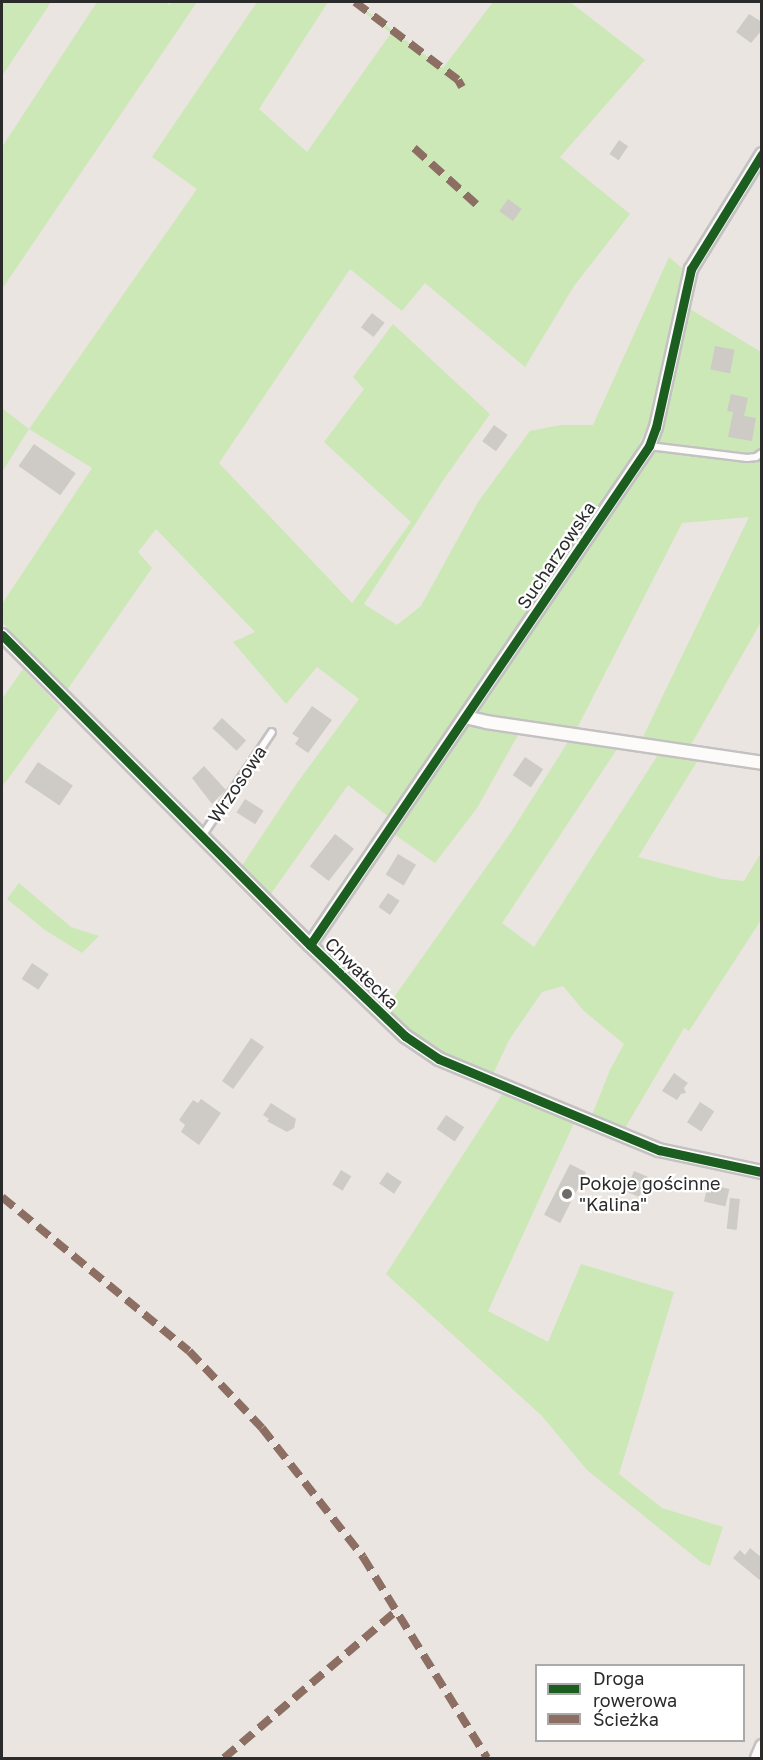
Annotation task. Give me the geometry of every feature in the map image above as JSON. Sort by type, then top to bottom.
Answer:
[{"type":"street","name":"Sucharzowska","points":[[310,945],[649,446],[656,427],[691,269],[762,154]]},
{"type":"street","name":"Chwałecka","points":[[2,635],[310,945],[405,1036],[439,1059],[659,1150],[762,1172]]},
{"type":"street","points":[[465,717],[762,763]]},
{"type":"street","points":[[757,1758],[762,1746]]},
{"type":"lane","points":[[649,446],[747,458],[756,458],[762,453]]},
{"type":"lane","name":"Wrzosowa","points":[[202,836],[272,732]]},
{"type":"green space","points":[[2,2],[51,2],[2,76]]},
{"type":"green space","points":[[97,2],[165,2],[170,5],[172,2],[197,2],[2,289],[2,147]]},
{"type":"green space","points":[[257,2],[328,2],[259,109],[307,152],[391,33],[351,2],[364,2],[360,6],[443,68],[493,2],[570,2],[645,60],[560,157],[630,214],[574,286],[525,367],[425,283],[402,311],[350,269],[219,463],[352,603],[411,522],[324,442],[364,389],[353,377],[393,324],[490,414],[444,479],[364,604],[397,625],[421,606],[478,502],[530,431],[561,425],[593,425],[669,257],[683,269],[651,419],[635,453],[596,514],[389,817],[348,785],[270,895],[241,867],[297,783],[359,699],[317,667],[286,704],[233,642],[255,632],[156,529],[138,552],[152,568],[67,690],[2,622],[2,604],[92,468],[29,429],[197,189],[152,157]]},
{"type":"green space","points":[[690,309],[761,352],[761,622],[688,750],[642,739],[749,517],[682,523],[576,730],[475,713],[642,470],[656,441]]},
{"type":"green space","points":[[3,409],[29,429],[2,472]]},
{"type":"green space","points":[[23,669],[60,707],[2,787],[2,699]]},
{"type":"green space","points":[[468,725],[518,735],[477,808],[435,863],[394,834]]},
{"type":"green space","points":[[568,742],[617,749],[502,923],[534,947],[658,755],[698,760],[638,857],[722,879],[744,881],[761,853],[761,920],[689,1031],[684,1028],[625,1128],[592,1115],[610,1070],[624,1044],[584,1011],[563,986],[542,992],[509,1040],[493,1074],[428,1048],[385,1010],[511,832]]},
{"type":"green space","points":[[19,883],[71,927],[99,936],[82,953],[45,930],[7,899]]},
{"type":"green space","points":[[503,1093],[574,1123],[488,1311],[548,1342],[581,1264],[674,1292],[619,1474],[662,1508],[723,1527],[710,1566],[701,1562],[587,1470],[542,1416],[386,1274]]},
{"type":"building","points":[[749,14],[762,22],[762,30],[751,43],[736,32]]},
{"type":"building","points":[[619,140],[628,146],[619,160],[609,154]]},
{"type":"building","points":[[508,199],[522,209],[513,221],[499,211]]},
{"type":"building","points":[[372,313],[385,323],[374,337],[361,327]]},
{"type":"building","points":[[715,346],[735,350],[730,373],[710,370]]},
{"type":"building","points":[[731,394],[748,398],[744,416],[756,418],[752,441],[728,437],[733,412],[727,411]]},
{"type":"building","points":[[494,425],[508,435],[496,451],[482,441]]},
{"type":"building","points":[[34,444],[76,473],[60,495],[19,466]]},
{"type":"building","points":[[312,706],[332,720],[308,753],[295,744],[299,738],[292,734]]},
{"type":"building","points":[[222,718],[246,741],[237,751],[212,728]]},
{"type":"building","points":[[525,757],[543,769],[531,788],[513,775]]},
{"type":"building","points":[[38,762],[73,785],[59,805],[25,782]]},
{"type":"building","points":[[204,766],[226,790],[212,804],[192,778]]},
{"type":"building","points":[[245,799],[264,811],[255,824],[237,813]]},
{"type":"building","points":[[335,834],[354,849],[329,881],[310,866]]},
{"type":"building","points":[[398,854],[416,865],[404,885],[386,875]]},
{"type":"building","points":[[388,893],[400,901],[390,915],[378,907]]},
{"type":"building","points":[[32,963],[49,974],[38,990],[22,979]]},
{"type":"building","points":[[251,1038],[264,1047],[233,1089],[222,1081]]},
{"type":"building","points":[[674,1073],[688,1083],[684,1088],[686,1093],[681,1094],[677,1100],[662,1091]]},
{"type":"building","points":[[201,1099],[221,1113],[199,1145],[181,1132],[185,1125],[179,1120],[193,1100],[198,1103]]},
{"type":"building","points":[[700,1102],[714,1111],[701,1131],[687,1122]]},
{"type":"building","points":[[271,1103],[296,1119],[294,1128],[287,1132],[267,1121],[269,1119],[263,1115]]},
{"type":"building","points":[[446,1115],[464,1127],[455,1141],[436,1129]]},
{"type":"building","points":[[570,1164],[586,1172],[560,1223],[544,1215]]},
{"type":"building","points":[[341,1170],[351,1176],[343,1191],[332,1185]]},
{"type":"building","points":[[634,1171],[648,1177],[639,1197],[625,1191]]},
{"type":"building","points":[[387,1172],[402,1182],[394,1194],[379,1184]]},
{"type":"building","points":[[708,1184],[729,1189],[725,1206],[704,1202]]},
{"type":"building","points":[[730,1198],[740,1199],[737,1230],[727,1229]]},
{"type":"building","points":[[750,1548],[762,1558],[762,1582],[733,1558],[740,1550],[745,1555]]},
{"type":"marked path","points":[[355,2],[458,80],[462,87]]},
{"type":"marked path","points":[[414,148],[476,204]]},
{"type":"marked path","points":[[2,1197],[189,1351],[262,1428],[363,1557],[487,1758]]},
{"type":"marked path","points":[[224,1758],[397,1610]]},
{"type":"cycle path","points":[[310,945],[649,446],[656,427],[691,269],[762,154]]},
{"type":"cycle path","points":[[2,635],[310,945],[405,1036],[439,1059],[659,1150],[762,1172]]},
{"type":"place","name":"Pokoje gościnne \"Kalina\"","points":[[567,1194]]}]
